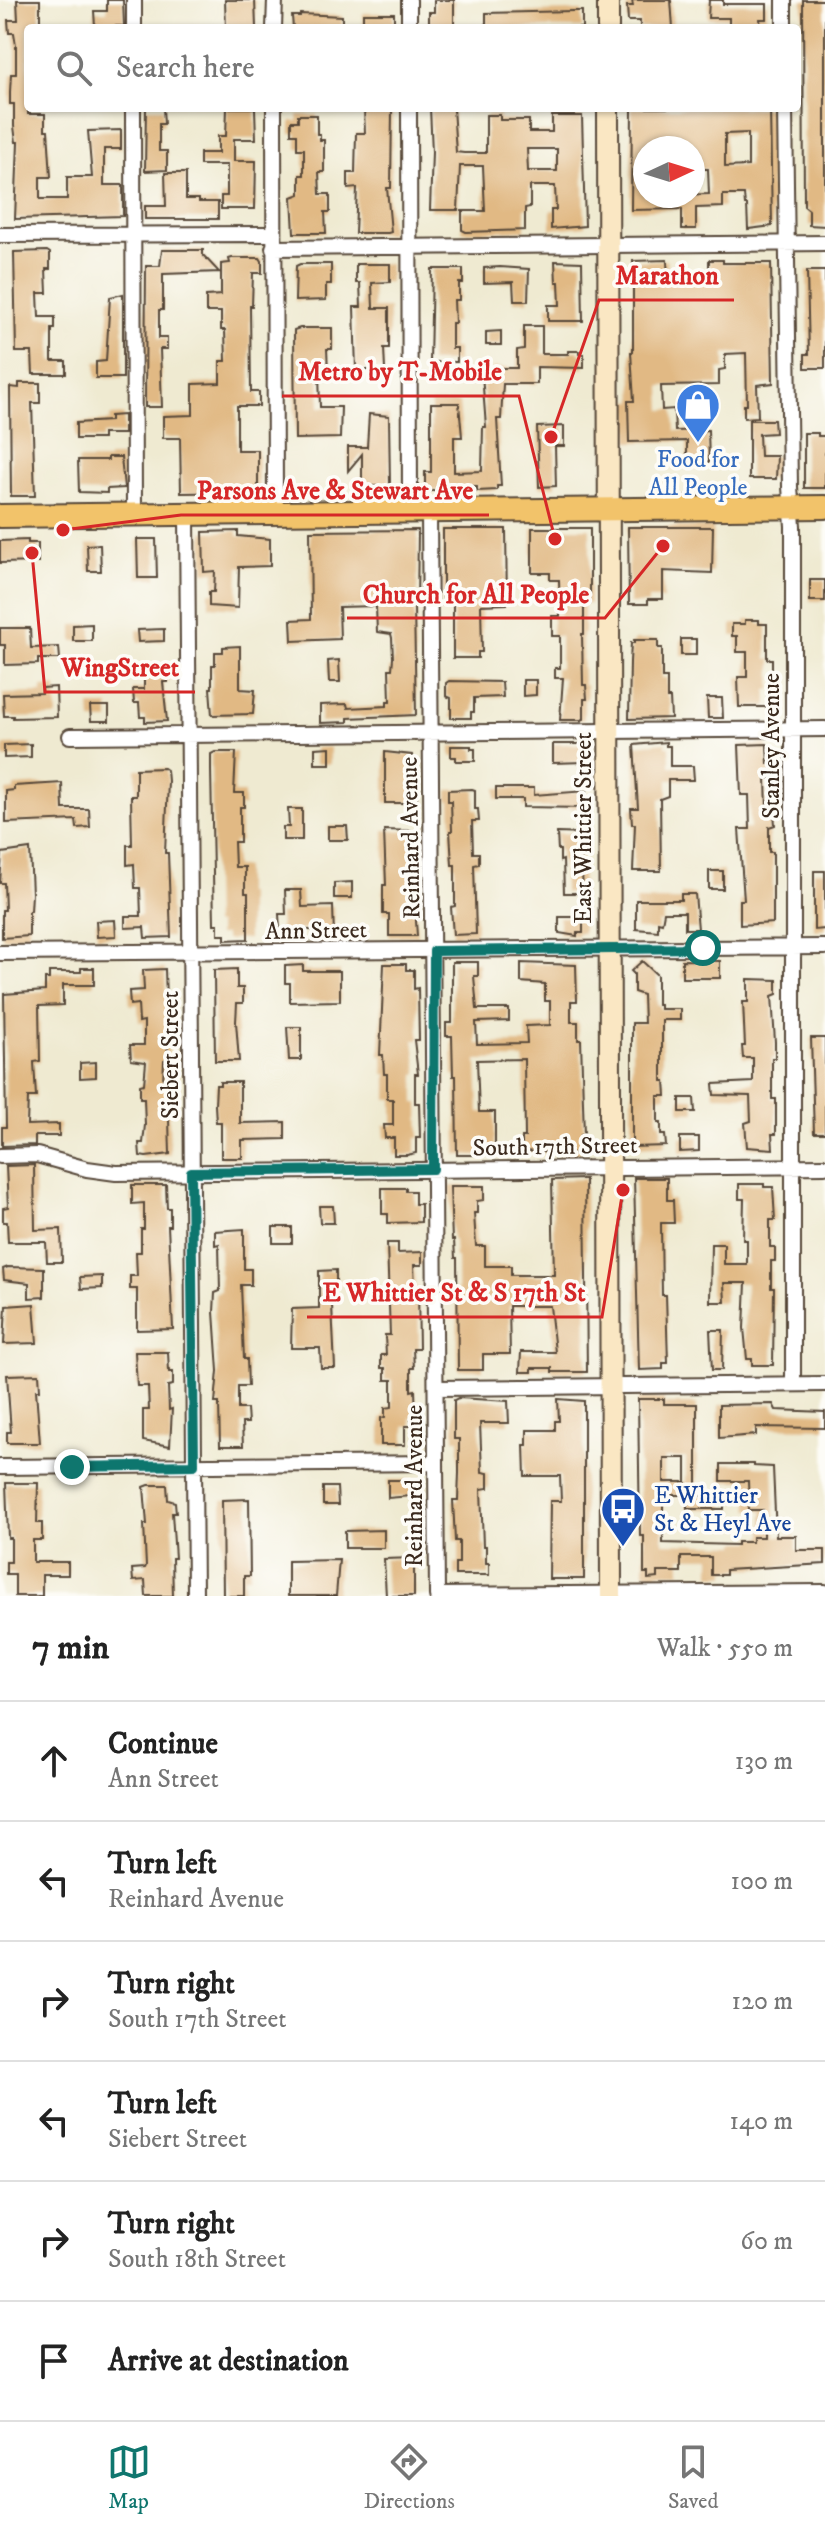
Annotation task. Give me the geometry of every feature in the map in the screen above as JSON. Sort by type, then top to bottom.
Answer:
[{"type":"main road","points":[[0,516],[825,507]]},
{"type":"street","points":[[134,0],[134,24]]},
{"type":"street","points":[[274,24],[275,0]]},
{"type":"street","points":[[409,0],[409,24]]},
{"type":"street","points":[[608,0],[608,24]]},
{"type":"street","points":[[784,0],[784,24]]},
{"type":"street","points":[[133,112],[134,516]]},
{"type":"street","points":[[274,112],[275,512]]},
{"type":"street","name":"Reinhard Avenue","points":[[409,112],[410,247],[431,734],[437,1596]]},
{"type":"street","name":"East Whittier Street","points":[[608,112],[611,1595]]},
{"type":"street","name":"Stanley Avenue","points":[[785,112],[793,730],[793,1384]]},
{"type":"street","points":[[0,235],[132,234],[410,247],[825,243]]},
{"type":"street","name":"Siebert Street","points":[[187,514],[195,1596]]},
{"type":"street","points":[[70,736],[825,729]]},
{"type":"street","name":"Ann Street","points":[[0,953],[825,947]]},
{"type":"street","name":"South 17th Street","points":[[0,1156],[37,1155],[87,1169],[116,1173],[825,1166]]},
{"type":"street","points":[[436,1388],[825,1384]]},
{"type":"street","points":[[0,1467],[436,1463]]},
{"type":"street","points":[[437,1596],[825,1592]]},
{"type":"building","points":[[17,0],[40,0],[40,24],[24,24],[24,112],[45,114],[45,130],[48,130],[51,177],[40,177],[40,199],[67,199],[67,177],[92,177],[88,131],[121,130],[121,149],[104,149],[104,185],[123,185],[123,216],[15,219],[18,142],[10,92],[11,74],[16,74],[16,45],[14,33],[9,33],[8,20],[18,20]]},
{"type":"building","points":[[107,0],[123,0],[124,24],[95,24],[94,11],[107,11]]},
{"type":"building","points":[[225,0],[255,0],[256,24],[226,24]]},
{"type":"building","points":[[434,0],[454,0],[454,24],[429,24],[429,12],[434,12]]},
{"type":"building","points":[[632,0],[671,0],[673,24],[628,21],[627,6],[633,6]]},
{"type":"building","points":[[709,0],[723,0],[723,4],[767,4],[767,19],[760,19],[761,24],[729,24],[729,18],[708,18]]},
{"type":"building","points":[[803,0],[825,0],[825,226],[809,225],[809,210],[804,206]]},
{"type":"building","points":[[582,11],[582,24],[486,24],[486,13]]},
{"type":"building","points":[[363,13],[394,13],[394,24],[363,24]]},
{"type":"building","points":[[292,16],[342,16],[342,24],[293,24]]},
{"type":"building","points":[[146,112],[163,112],[164,124],[159,124],[159,151],[167,151],[167,170],[145,171]]},
{"type":"building","points":[[227,112],[255,112],[256,139],[234,139],[234,161],[256,161],[255,209],[221,209],[221,196],[227,196],[227,165],[200,165],[200,153],[218,153],[218,136],[226,136]]},
{"type":"building","points":[[364,112],[392,112],[391,188],[387,188],[391,232],[388,233],[355,233],[357,188],[348,189],[348,173],[355,173],[356,133],[365,133]]},
{"type":"building","points":[[430,112],[453,112],[456,152],[464,153],[486,153],[486,115],[500,115],[500,120],[529,120],[529,132],[552,132],[552,116],[582,116],[585,226],[551,229],[551,210],[556,210],[555,186],[530,186],[530,207],[525,208],[525,230],[462,230],[462,211],[485,211],[483,166],[460,166],[458,210],[430,210]],"holes":[[[527,149],[557,149],[557,171],[528,171]]]},
{"type":"building","points":[[632,112],[770,112],[772,226],[748,229],[744,195],[723,195],[723,207],[705,208],[705,194],[709,194],[705,136],[633,136],[633,208],[696,208],[696,229],[682,229],[682,209],[631,210]],"holes":[[[748,133],[748,166],[725,167],[725,134]]]},
{"type":"building","points":[[298,115],[317,115],[317,134],[320,134],[320,140],[324,140],[324,172],[319,172],[320,194],[330,194],[330,212],[325,212],[326,233],[294,233],[292,197],[300,194],[300,175],[304,175],[304,149],[297,149],[297,134],[291,134],[291,121],[298,121]]},
{"type":"building","points":[[165,173],[186,173],[186,199],[218,202],[218,219],[145,219],[145,206],[166,206]]},
{"type":"building","points":[[162,250],[203,250],[203,255],[219,272],[163,274],[159,338],[167,338],[167,349],[160,349],[162,407],[145,407],[146,266],[160,266]]},
{"type":"building","points":[[14,252],[50,253],[50,269],[46,269],[47,293],[38,293],[39,317],[55,317],[52,361],[66,361],[66,374],[33,374],[32,352],[16,352]]},
{"type":"building","points":[[260,258],[262,261],[262,273],[253,273],[250,306],[251,392],[259,392],[259,406],[237,406],[237,450],[258,450],[258,492],[181,493],[180,438],[163,438],[163,416],[193,415],[193,384],[220,383],[220,361],[226,361],[225,330],[221,330],[221,312],[206,312],[206,296],[221,295],[221,264],[230,263],[229,259]]},
{"type":"building","points":[[667,260],[668,282],[709,282],[709,260],[771,263],[773,383],[757,385],[758,417],[744,418],[744,405],[747,405],[746,353],[725,354],[725,369],[719,370],[719,385],[661,386],[662,410],[674,409],[675,431],[708,430],[709,462],[687,463],[687,441],[629,442],[628,401],[634,401],[631,352],[633,261]]},
{"type":"building","points":[[555,261],[582,262],[583,321],[548,321],[548,305],[560,305]]},
{"type":"building","points":[[331,264],[331,284],[326,284],[326,300],[295,301],[296,266]]},
{"type":"building","points":[[356,264],[390,264],[390,282],[372,283],[373,308],[389,308],[389,348],[384,348],[385,370],[356,370],[354,307],[361,307]]},
{"type":"building","points":[[484,268],[529,269],[528,301],[514,301],[513,282],[484,283]]},
{"type":"building","points":[[432,269],[463,269],[459,300],[454,300],[455,323],[452,323],[452,348],[457,348],[457,362],[430,362]]},
{"type":"building","points":[[807,271],[825,271],[825,368],[805,368],[805,354],[809,354]]},
{"type":"building","points":[[123,294],[123,378],[96,378],[96,362],[106,361],[110,297]]},
{"type":"building","points":[[524,326],[542,326],[542,354],[579,351],[579,354],[584,354],[584,368],[537,367],[537,384],[503,384],[501,419],[497,419],[501,486],[497,486],[497,490],[477,491],[477,486],[449,486],[449,491],[429,491],[429,487],[425,487],[425,472],[431,472],[431,403],[459,403],[462,437],[454,437],[454,472],[482,471],[483,427],[486,427],[482,374],[492,374],[492,368],[517,368],[517,350],[524,349]]},
{"type":"building","points":[[332,328],[332,349],[327,349],[328,371],[319,371],[320,407],[341,407],[340,438],[295,439],[294,330]]},
{"type":"building","points":[[501,331],[501,345],[486,345],[486,332]]},
{"type":"building","points":[[19,383],[40,383],[40,403],[32,403],[35,496],[11,496],[10,387],[19,388]]},
{"type":"building","points":[[369,414],[389,416],[390,486],[362,486],[362,454],[348,471],[348,447],[367,447]]},
{"type":"building","points":[[124,415],[124,434],[103,434],[103,439],[76,439],[76,423],[110,421],[110,416]]},
{"type":"building","points":[[749,420],[774,420],[775,433],[759,434],[760,456],[777,456],[776,479],[749,479]]},
{"type":"building","points":[[564,426],[564,446],[555,446],[556,486],[539,487],[537,427]]},
{"type":"building","points":[[804,433],[825,436],[825,488],[804,488]]},
{"type":"building","points":[[108,457],[121,457],[124,488],[107,489],[107,493],[79,492],[78,460],[108,460]]},
{"type":"building","points":[[628,527],[713,527],[712,573],[663,571],[663,599],[648,599],[648,604],[629,604]]},
{"type":"building","points":[[532,528],[590,528],[590,604],[584,604],[582,634],[583,685],[586,685],[587,699],[584,699],[584,719],[581,720],[560,720],[563,678],[555,678],[555,668],[560,668],[560,636],[552,636],[552,616],[560,616],[559,580],[550,580],[550,573],[532,573]]},
{"type":"building","points":[[443,529],[506,529],[507,604],[481,605],[482,652],[478,652],[478,658],[453,658],[453,605],[443,605]]},
{"type":"building","points":[[418,530],[417,606],[414,606],[416,715],[348,718],[348,722],[320,723],[320,705],[347,704],[348,708],[387,706],[387,701],[390,701],[392,638],[391,634],[377,632],[376,606],[339,607],[340,639],[292,641],[291,620],[311,619],[310,531]]},
{"type":"building","points":[[238,531],[238,536],[270,539],[270,566],[239,567],[238,608],[209,606],[209,592],[214,592],[215,571],[204,572],[203,532]]},
{"type":"building","points":[[137,539],[156,539],[157,578],[138,578]]},
{"type":"building","points":[[28,540],[28,543],[38,543],[38,562],[0,563],[0,541]]},
{"type":"building","points":[[100,544],[101,571],[88,571],[87,545]]},
{"type":"building","points":[[810,580],[825,580],[825,601],[810,601]]},
{"type":"building","points":[[745,620],[759,620],[759,624],[767,624],[767,659],[772,659],[772,673],[771,690],[767,690],[767,707],[739,707],[738,677],[747,677],[747,652],[737,652],[737,636],[732,636],[732,624],[745,624]]},
{"type":"building","points":[[92,624],[92,641],[73,641],[73,625]]},
{"type":"building","points":[[0,628],[30,628],[31,648],[59,647],[60,659],[38,659],[38,664],[5,665],[5,645],[0,645]]},
{"type":"building","points":[[164,629],[164,641],[138,642],[137,630]]},
{"type":"building","points":[[681,639],[696,639],[696,655],[681,655]]},
{"type":"building","points":[[634,640],[658,640],[658,648],[662,648],[662,678],[667,678],[671,718],[629,719],[631,643]]},
{"type":"building","points":[[240,646],[240,689],[255,690],[253,714],[212,715],[210,688],[215,652],[223,652],[223,647]]},
{"type":"building","points":[[339,660],[340,682],[329,682],[328,661]]},
{"type":"building","points":[[168,665],[168,682],[163,682],[167,721],[145,722],[145,717],[140,717],[139,703],[134,703],[133,689],[144,689],[144,666]]},
{"type":"building","points":[[523,680],[536,680],[536,695],[523,696]]},
{"type":"building","points":[[502,682],[503,697],[474,698],[471,718],[451,718],[451,698],[446,696],[446,683]]},
{"type":"building","points":[[56,687],[57,717],[4,716],[3,694],[42,693],[42,688]]},
{"type":"building","points":[[707,698],[722,698],[723,718],[708,718]]},
{"type":"building","points":[[90,706],[109,706],[109,721],[91,721]]},
{"type":"building","points":[[666,742],[666,746],[670,746],[670,766],[693,766],[694,780],[668,780],[668,796],[660,799],[661,871],[633,871],[635,824],[632,824],[631,808],[638,808],[634,745]]},
{"type":"building","points":[[31,744],[31,757],[4,758],[4,745]]},
{"type":"building","points":[[553,744],[584,744],[584,762],[553,763]]},
{"type":"building","points":[[767,744],[772,778],[766,778],[767,810],[774,812],[775,825],[769,827],[769,852],[773,852],[773,923],[740,925],[740,900],[744,900],[739,829],[750,829],[749,795],[741,795],[739,745]]},
{"type":"building","points":[[451,746],[471,746],[475,749],[475,761],[456,761],[456,757],[451,757]]},
{"type":"building","points":[[330,747],[330,764],[315,764],[315,748]]},
{"type":"building","points":[[236,752],[234,793],[244,793],[244,807],[240,807],[240,842],[234,842],[235,867],[245,867],[248,939],[225,940],[225,935],[218,935],[218,924],[214,924],[211,754]]},
{"type":"building","points":[[385,752],[412,755],[417,803],[385,803]]},
{"type":"building","points":[[164,768],[168,781],[165,853],[168,853],[171,937],[145,938],[144,927],[125,928],[125,916],[141,916],[140,888],[135,888],[134,864],[127,865],[127,845],[132,845],[131,796],[136,796],[136,769]]},
{"type":"building","points":[[62,783],[63,809],[89,809],[90,827],[77,828],[76,820],[6,823],[6,791],[14,790],[14,786]]},
{"type":"building","points":[[496,788],[534,788],[534,795],[586,791],[586,808],[523,807],[523,799],[496,799]]},
{"type":"building","points":[[448,790],[475,790],[475,809],[478,809],[479,821],[472,821],[473,853],[479,853],[479,864],[474,865],[476,934],[453,935],[451,907],[455,906],[455,865],[452,865],[451,801],[448,801]]},
{"type":"building","points":[[288,809],[302,809],[302,840],[283,840],[283,827],[289,827]]},
{"type":"building","points":[[328,826],[347,826],[348,840],[328,840]]},
{"type":"building","points":[[384,830],[416,831],[413,876],[417,936],[389,936],[389,914],[383,914],[383,885],[386,885]]},
{"type":"building","points":[[557,833],[586,834],[586,849],[581,850],[583,893],[564,893],[563,860],[560,861]]},
{"type":"building","points":[[30,849],[32,894],[29,936],[2,938],[2,910],[5,910],[4,883],[0,883],[2,853]]},
{"type":"building","points":[[709,871],[723,871],[723,889],[709,889]]},
{"type":"building","points":[[814,871],[825,871],[825,929],[814,930]]},
{"type":"building","points":[[352,882],[352,898],[334,898],[334,883]]},
{"type":"building","points":[[285,890],[301,890],[302,907],[333,906],[334,937],[321,937],[321,930],[297,930],[297,935],[285,935],[285,930],[280,930],[279,914],[286,914]]},
{"type":"building","points":[[681,894],[695,894],[698,929],[685,929],[685,912],[664,912],[662,923],[658,922],[658,931],[636,929],[636,900],[681,900]]},
{"type":"building","points":[[559,917],[583,917],[583,933],[577,933],[577,936],[559,933]]},
{"type":"building","points":[[115,920],[116,936],[97,937],[96,921]]},
{"type":"building","points":[[682,960],[720,961],[720,978],[682,978]]},
{"type":"building","points":[[642,961],[657,975],[657,1005],[660,1009],[680,1009],[680,1020],[662,1020],[662,1081],[665,1081],[666,1096],[658,1096],[658,1122],[661,1122],[661,1135],[665,1135],[666,1146],[632,1147],[632,1023],[644,1023],[643,995],[634,992],[634,974],[631,971]]},
{"type":"building","points":[[452,962],[478,962],[478,976],[474,976],[477,1009],[509,1009],[509,1021],[476,1022],[477,1044],[527,1043],[526,1026],[550,1025],[550,1001],[545,1001],[545,984],[521,982],[521,963],[576,965],[577,1001],[571,1001],[571,1022],[578,1022],[578,1040],[581,1040],[584,1135],[580,1135],[580,1154],[522,1151],[522,1137],[525,1137],[524,1059],[477,1060],[479,1112],[495,1112],[495,1155],[457,1155],[456,1076],[453,1076],[452,1036],[446,1036],[446,1023],[452,1023]]},
{"type":"building","points":[[384,964],[406,964],[406,970],[414,970],[414,989],[418,988],[419,1040],[414,1040],[418,1074],[415,1074],[415,1103],[419,1103],[420,1138],[416,1138],[416,1153],[407,1155],[394,1155],[394,1138],[385,1138],[384,1125],[393,1125],[393,1099],[387,1099],[387,1074],[384,1074],[383,1055],[380,1055]]},
{"type":"building","points":[[303,965],[303,971],[340,971],[340,1001],[290,1002],[290,983],[285,983],[285,966]]},
{"type":"building","points":[[81,968],[94,968],[94,985],[63,985],[63,1005],[39,1006],[40,1061],[34,1062],[36,1097],[28,1097],[27,1125],[59,1124],[59,1136],[35,1136],[35,1145],[2,1146],[2,1127],[6,1127],[4,994],[45,991],[45,979],[49,979],[49,972],[81,972]]},
{"type":"building","points":[[165,969],[168,1059],[164,1060],[163,1082],[168,1084],[170,1154],[146,1157],[140,1156],[139,1143],[143,1143],[145,1125],[140,1085],[144,1084],[146,1062],[131,1060],[130,1045],[144,1045],[144,1021],[139,1022],[138,1004],[130,1005],[129,991],[144,990],[143,970]]},
{"type":"building","points":[[237,969],[237,988],[243,988],[243,1003],[237,1003],[239,1061],[215,1061],[214,970]]},
{"type":"building","points":[[748,979],[777,980],[777,994],[772,996],[775,1058],[772,1058],[772,1099],[776,1099],[773,1149],[747,1147],[745,1123],[751,1121],[750,1096],[714,1095],[713,1084],[753,1082],[753,1058],[743,1058],[742,1046],[745,1046],[743,1002],[748,1002]]},
{"type":"building","points":[[287,1027],[301,1027],[301,1060],[289,1060]]},
{"type":"building","points":[[811,1038],[825,1038],[825,1133],[814,1133]]},
{"type":"building","points":[[96,1062],[96,1077],[80,1078],[80,1063]]},
{"type":"building","points":[[220,1082],[240,1082],[240,1123],[285,1122],[285,1139],[242,1140],[242,1158],[221,1158],[221,1122],[216,1122],[215,1105],[216,1085]]},
{"type":"building","points":[[680,1098],[694,1098],[695,1112],[680,1112]]},
{"type":"building","points":[[680,1137],[699,1137],[699,1151],[680,1152]]},
{"type":"building","points":[[34,1165],[35,1230],[61,1229],[62,1262],[47,1262],[46,1242],[8,1242],[7,1222],[3,1222],[3,1208],[8,1207],[6,1166]]},
{"type":"building","points":[[634,1178],[667,1178],[667,1200],[673,1200],[674,1223],[661,1223],[662,1295],[666,1295],[668,1363],[663,1363],[663,1369],[639,1370]]},
{"type":"building","points":[[585,1179],[587,1372],[552,1372],[552,1368],[532,1368],[532,1372],[520,1372],[521,1352],[555,1352],[550,1306],[509,1306],[510,1354],[483,1354],[483,1370],[458,1370],[457,1258],[452,1240],[450,1186],[484,1186],[484,1200],[477,1201],[477,1213],[474,1213],[476,1246],[485,1246],[485,1266],[511,1266],[511,1275],[554,1275],[552,1180]]},
{"type":"building","points":[[739,1184],[773,1187],[775,1220],[770,1220],[770,1247],[775,1247],[775,1261],[771,1261],[771,1288],[774,1288],[773,1365],[752,1365],[752,1359],[747,1359],[744,1328],[746,1283],[724,1283],[725,1302],[710,1302],[711,1244],[724,1244],[724,1264],[747,1264],[747,1240],[743,1240],[744,1199],[739,1199]]},
{"type":"building","points":[[132,1185],[166,1185],[167,1208],[170,1208],[168,1226],[173,1329],[137,1330],[137,1289],[130,1289],[130,1276],[137,1276],[136,1252],[141,1252],[144,1203],[132,1204]]},
{"type":"building","points":[[382,1188],[415,1191],[415,1204],[421,1204],[421,1222],[388,1223],[388,1214],[382,1214]]},
{"type":"building","points":[[319,1206],[333,1206],[334,1223],[320,1223]]},
{"type":"building","points":[[273,1227],[292,1227],[292,1243],[273,1243]]},
{"type":"building","points":[[244,1229],[244,1269],[251,1269],[251,1285],[241,1285],[248,1386],[238,1386],[238,1409],[247,1409],[248,1423],[242,1423],[243,1446],[220,1446],[219,1403],[215,1403],[218,1371],[214,1312],[215,1293],[220,1291],[219,1244],[215,1245],[215,1231]]},
{"type":"building","points":[[387,1243],[398,1243],[398,1253],[422,1252],[422,1265],[414,1265],[415,1288],[418,1288],[419,1349],[413,1349],[411,1391],[415,1390],[416,1418],[411,1418],[412,1426],[405,1426],[405,1445],[381,1445],[381,1418],[385,1417],[385,1408],[392,1407],[392,1380],[385,1380],[385,1368],[381,1368],[381,1355],[386,1355],[385,1335],[390,1335]]},
{"type":"building","points":[[44,1268],[44,1297],[29,1298],[29,1283],[4,1280],[3,1269]]},
{"type":"building","points":[[336,1270],[336,1285],[331,1285],[335,1368],[321,1368],[320,1348],[291,1348],[292,1309],[319,1308],[319,1271]]},
{"type":"building","points":[[102,1276],[102,1288],[81,1289],[80,1277]]},
{"type":"building","points":[[34,1304],[37,1343],[4,1344],[6,1306]]},
{"type":"building","points":[[710,1330],[723,1330],[722,1370],[712,1370]]},
{"type":"building","points":[[135,1352],[168,1352],[169,1372],[173,1372],[173,1385],[168,1386],[169,1410],[172,1409],[170,1446],[143,1441],[143,1410],[149,1410],[148,1386],[137,1386]]},
{"type":"building","points":[[39,1374],[40,1390],[36,1390],[40,1443],[7,1443],[7,1432],[11,1432],[7,1375]]},
{"type":"building","points":[[558,1399],[584,1401],[584,1579],[549,1579],[550,1501],[561,1501],[560,1476],[525,1476],[527,1430],[555,1430],[555,1421],[559,1421]]},
{"type":"building","points":[[638,1399],[664,1399],[664,1404],[697,1404],[697,1495],[663,1495],[663,1543],[737,1545],[737,1542],[752,1542],[752,1537],[763,1537],[763,1510],[749,1510],[748,1481],[721,1481],[721,1464],[754,1464],[773,1467],[776,1536],[796,1536],[796,1550],[825,1550],[825,1564],[726,1570],[726,1575],[711,1575],[711,1557],[681,1557],[681,1572],[658,1572],[658,1578],[648,1579],[648,1573],[644,1573],[644,1536],[640,1536]],"holes":[[[664,1458],[686,1458],[686,1482],[664,1482]]]},
{"type":"building","points":[[454,1400],[508,1401],[509,1423],[480,1423],[482,1472],[488,1473],[488,1488],[481,1489],[483,1546],[486,1546],[489,1575],[455,1575],[455,1563],[459,1563],[459,1541],[455,1541],[453,1500],[458,1500],[459,1439],[454,1439]]},
{"type":"building","points":[[773,1404],[776,1410],[825,1412],[825,1428],[756,1427],[756,1435],[719,1438],[719,1405]]},
{"type":"building","points":[[388,1480],[411,1480],[411,1496],[388,1498]]},
{"type":"building","points":[[6,1483],[38,1483],[37,1523],[42,1523],[42,1540],[33,1540],[33,1562],[68,1562],[68,1575],[42,1575],[42,1596],[15,1596],[15,1574],[6,1574],[6,1562],[11,1562],[11,1538],[8,1538]]},
{"type":"building","points":[[167,1485],[168,1500],[175,1502],[176,1513],[172,1513],[175,1558],[172,1558],[173,1596],[146,1596],[145,1580],[133,1581],[132,1569],[146,1566],[144,1487]]},
{"type":"building","points":[[323,1487],[337,1487],[338,1505],[323,1505]]},
{"type":"building","points":[[724,1495],[724,1509],[687,1509],[687,1496]]},
{"type":"building","points":[[249,1499],[250,1576],[244,1576],[244,1596],[223,1596],[222,1500]]},
{"type":"building","points":[[384,1530],[384,1548],[345,1548],[345,1531]]},
{"type":"building","points":[[414,1558],[414,1596],[386,1596],[384,1559]]},
{"type":"building","points":[[339,1560],[336,1596],[288,1596],[288,1561]]},
{"type":"place","name":"Marathon","points":[[551,437]]},
{"type":"place","name":"Food for All People","points":[[698,444]]},
{"type":"place","name":"Parsons Ave & Stewart Ave","points":[[63,530]]},
{"type":"place","name":"Metro by T-Mobile","points":[[555,539]]},
{"type":"place","name":"Church for All People","points":[[663,546]]},
{"type":"place","name":"WingStreet","points":[[32,553]]},
{"type":"place","name":"E Whittier St & S 17th St","points":[[623,1190]]},
{"type":"place","name":"E Whittier St & Heyl Ave","points":[[623,1548]]},
{"type":"route","points":[[72,1467],[194,1465],[191,1172],[433,1169],[434,951],[703,948]]}]
